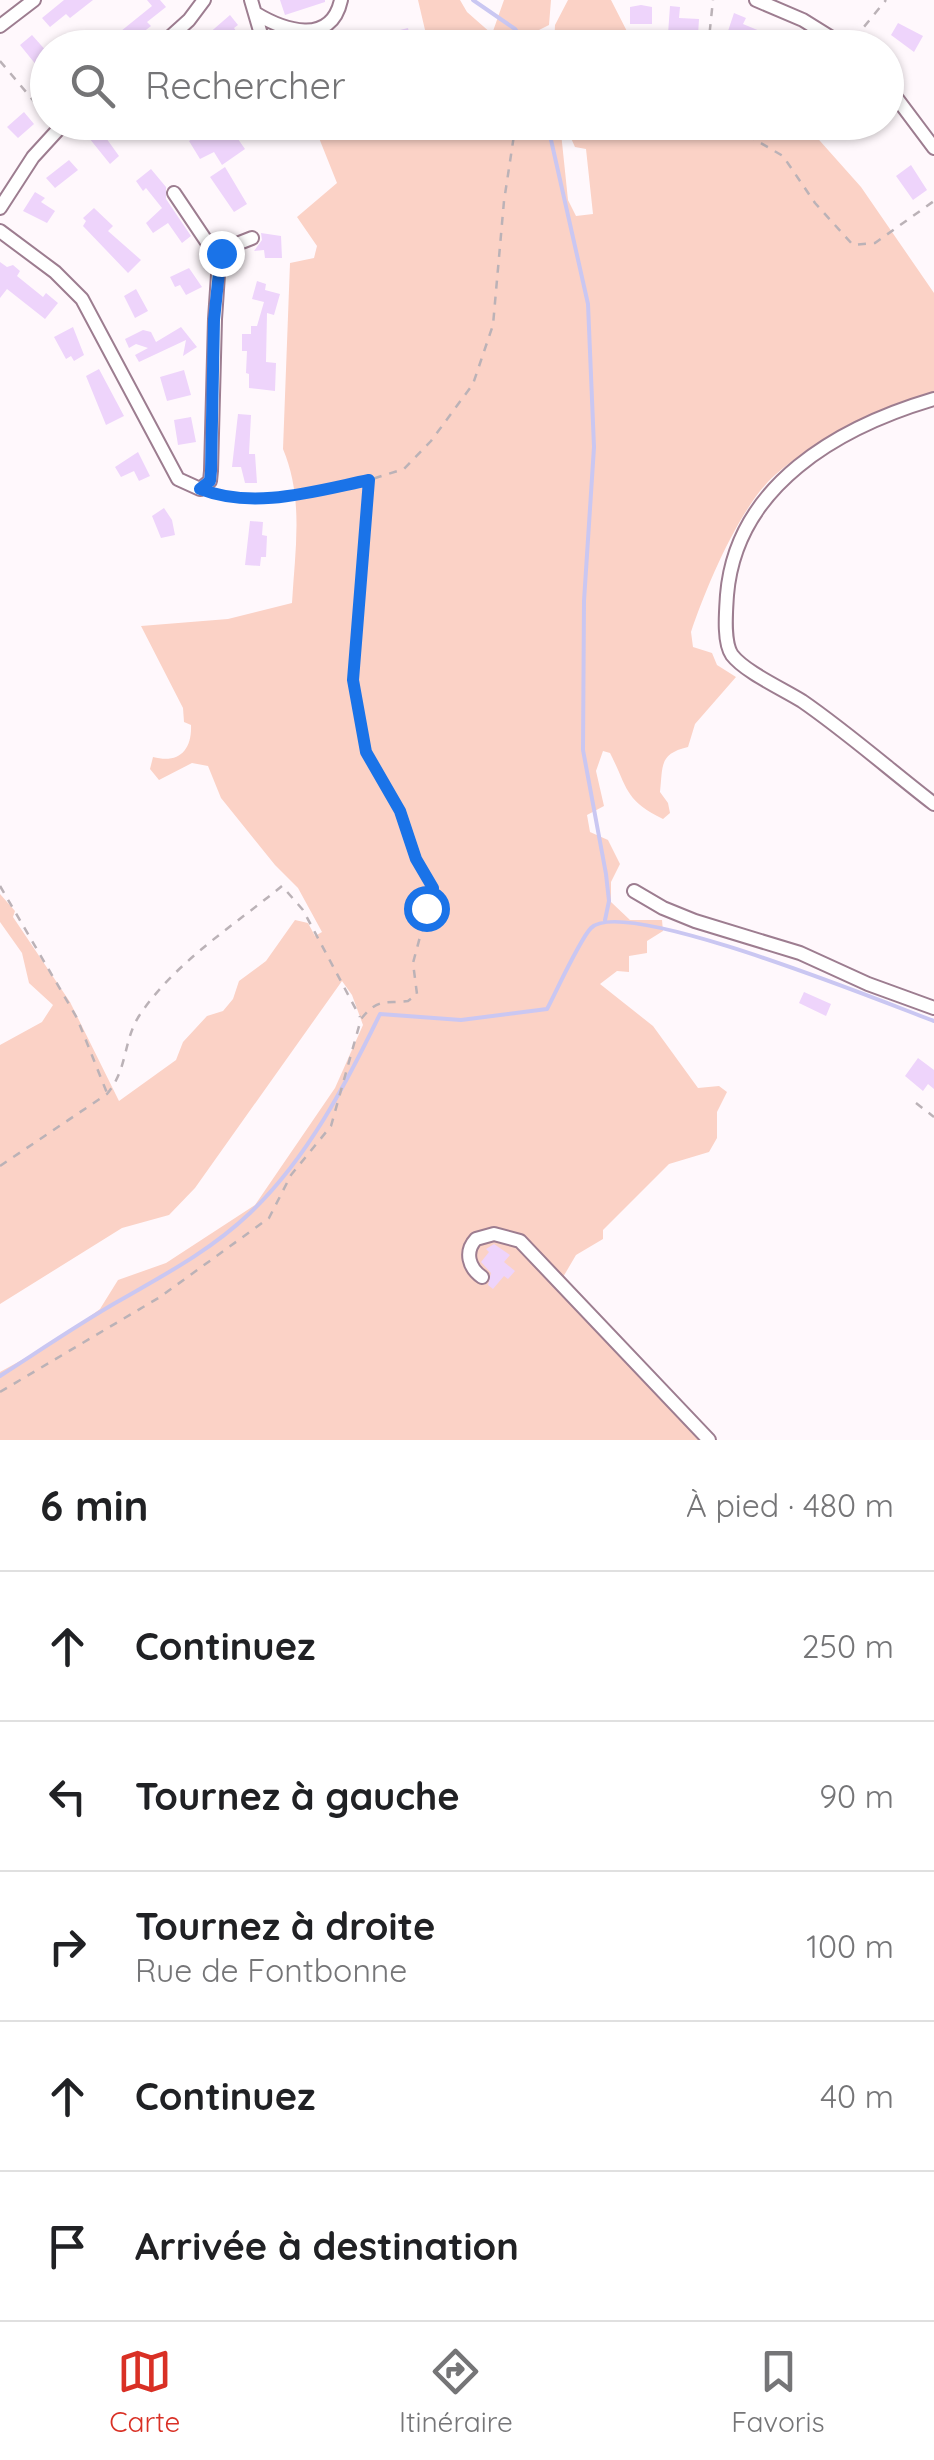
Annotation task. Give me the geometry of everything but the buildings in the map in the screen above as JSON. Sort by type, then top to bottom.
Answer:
[{"type":"street","points":[[0,26],[34,0]]},
{"type":"street","points":[[178,30],[204,0]]},
{"type":"street","points":[[253,6],[289,30],[314,30],[333,18],[341,0]]},
{"type":"street","points":[[756,0],[820,30]]},
{"type":"street","points":[[904,108],[934,148]]},
{"type":"street","points":[[0,208],[48,140]]},
{"type":"street","points":[[174,194],[219,260]]},
{"type":"street","points":[[0,231],[55,272],[82,298],[178,478],[200,489],[210,481],[211,471],[219,260],[224,248],[252,238]]},
{"type":"street","points":[[934,399],[875,418],[848,432],[782,478],[756,510],[736,549],[726,603],[728,648],[737,660],[806,704],[934,804]]},
{"type":"street","points":[[634,891],[663,908],[800,953],[934,1008]]},
{"type":"street","points":[[482,1278],[469,1258],[476,1239],[494,1234],[520,1241],[709,1440]]},
{"type":"path","points":[[710,30],[713,0]]},
{"type":"path","points":[[861,30],[886,0]]},
{"type":"path","points":[[0,61],[30,97]]},
{"type":"path","points":[[200,489],[219,496],[280,498],[369,480],[404,470],[431,442],[474,384],[493,324],[513,140]]},
{"type":"path","points":[[755,140],[783,156],[815,203],[853,245],[875,243],[934,201]]},
{"type":"path","points":[[0,1392],[160,1297],[269,1218],[291,1176],[331,1126],[361,1019],[368,1010],[387,1000],[408,1001],[417,994],[412,963],[433,888],[416,859],[400,811],[366,752],[353,680],[369,480]]},
{"type":"path","points":[[0,886],[77,1018],[108,1094]]},
{"type":"path","points":[[0,1166],[108,1094],[120,1079],[136,1022],[162,984],[282,886],[303,910],[361,1019]]},
{"type":"path","points":[[916,1103],[934,1116]]},
{"type":"shaded area","points":[[418,0],[460,0],[487,30],[425,30]]},
{"type":"shaded area","points":[[504,0],[551,0],[549,25],[539,30],[493,30]]},
{"type":"shaded area","points":[[568,0],[611,0],[626,30],[555,30]]},
{"type":"shaded area","points":[[320,140],[562,140],[568,200],[576,216],[593,214],[586,149],[575,147],[572,140],[819,140],[861,187],[934,293],[934,394],[851,428],[792,461],[749,506],[726,548],[691,632],[693,647],[712,653],[717,665],[736,677],[695,724],[688,747],[672,753],[664,762],[660,792],[670,813],[663,819],[641,806],[629,792],[610,753],[603,751],[596,771],[604,806],[587,815],[590,832],[608,840],[620,864],[611,882],[611,902],[630,920],[662,920],[663,931],[647,941],[647,953],[629,956],[629,972],[617,971],[600,984],[653,1026],[698,1088],[719,1086],[727,1092],[717,1112],[717,1138],[709,1152],[669,1164],[603,1230],[603,1239],[576,1255],[559,1284],[703,1440],[0,1440],[0,1372],[58,1340],[100,1309],[118,1280],[166,1263],[255,1205],[335,1088],[363,1025],[342,981],[195,1188],[169,1215],[122,1228],[0,1304],[0,1045],[42,1022],[53,1005],[29,983],[22,953],[0,922],[0,894],[15,911],[13,917],[70,1002],[119,1101],[176,1060],[183,1042],[207,1016],[223,1011],[233,999],[239,981],[266,961],[295,920],[308,923],[315,936],[322,932],[298,888],[221,798],[208,766],[192,763],[159,780],[150,769],[153,757],[170,758],[182,753],[189,742],[191,725],[184,722],[183,708],[141,626],[228,619],[292,603],[296,506],[283,449],[290,263],[314,258],[317,246],[297,217],[337,183]]},
{"type":"waterway","points":[[473,0],[516,30]]},
{"type":"waterway","points":[[551,140],[588,304],[594,447],[584,601],[583,750],[606,874],[609,901],[605,920]]},
{"type":"waterway","points":[[0,1376],[186,1262],[250,1213],[307,1145],[380,1014],[461,1020],[547,1009],[591,928],[613,922],[701,938],[934,1021]]},
{"type":"route","points":[[221,253],[214,320],[211,471],[210,481],[200,489],[219,496],[280,498],[369,480],[353,680],[366,752],[400,811],[416,859],[430,877],[433,888],[426,908]]}]
